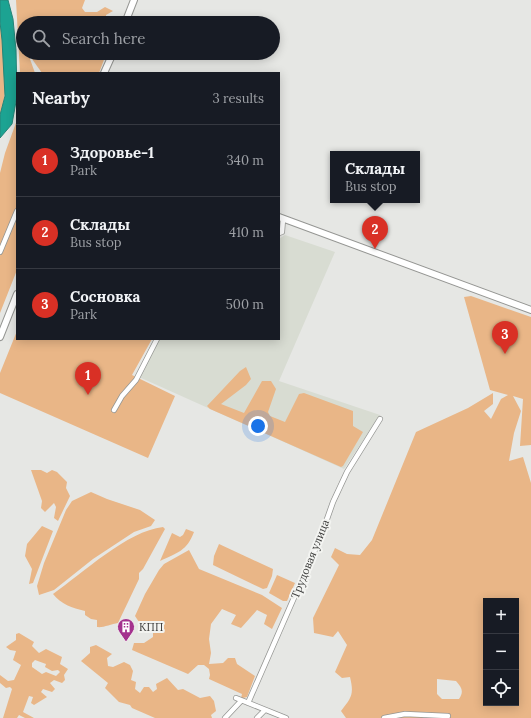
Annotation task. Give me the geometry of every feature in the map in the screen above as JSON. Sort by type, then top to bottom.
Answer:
[{"type":"main road","points":[[128,16],[134,0]]},
{"type":"main road","points":[[104,72],[109,60]]},
{"type":"main road","points":[[281,218],[531,310]]},
{"type":"main road","points":[[0,337],[16,297]]},
{"type":"street","points":[[0,252],[16,213]]},
{"type":"street","points":[[280,233],[282,232],[281,218]]},
{"type":"street","points":[[114,410],[122,396],[136,380],[156,340]]},
{"type":"street","name":"Трудовая улица","points":[[248,704],[321,536],[333,502],[346,474],[380,420]]},
{"type":"street","points":[[236,698],[286,718]]},
{"type":"street","points":[[225,718],[241,701]]},
{"type":"street","points":[[257,718],[265,710]]},
{"type":"street","points":[[384,718],[405,714],[448,716]]},
{"type":"shaded area","points":[[0,0],[8,0],[13,19],[16,50],[16,102],[12,124],[0,138],[0,115],[5,96]]},
{"type":"shaded area","points":[[16,0],[85,0],[82,8],[85,12],[97,12],[105,7],[113,11],[106,16],[17,16]]},
{"type":"shaded area","points":[[0,22],[5,69],[5,93],[0,115]]},
{"type":"shaded area","points":[[19,60],[30,60],[35,72],[20,72]]},
{"type":"shaded area","points":[[33,60],[104,60],[99,72],[41,72]]},
{"type":"shaded area","points":[[16,123],[16,273],[0,313],[0,173],[5,153]]},
{"type":"shaded area","points":[[285,235],[335,252],[279,381],[380,415],[344,469],[139,377],[158,340],[280,340],[280,238]]},
{"type":"shaded area","points":[[471,296],[531,317],[531,445],[520,446],[523,399],[513,396],[521,411],[514,433],[509,461],[523,457],[531,483],[531,718],[440,718],[439,716],[422,716],[424,718],[346,718],[341,711],[348,702],[352,692],[350,677],[342,678],[335,672],[347,645],[338,631],[333,637],[314,633],[313,618],[339,565],[331,557],[335,548],[347,554],[360,555],[372,540],[416,432],[468,408],[493,393],[493,404],[484,411],[491,419],[501,399],[508,395],[490,390],[464,297]],"holes":[[[437,679],[456,681],[462,690],[459,699],[442,699],[437,694]]]},
{"type":"shaded area","points":[[16,333],[16,340],[151,340],[132,375],[175,396],[148,458],[0,393],[0,373]]},
{"type":"shaded area","points":[[246,367],[251,379],[246,385],[221,404],[244,413],[262,381],[271,381],[276,389],[268,412],[270,416],[285,422],[299,394],[304,393],[353,411],[353,426],[363,432],[343,466],[341,467],[210,409],[207,406],[240,371]]},
{"type":"shaded area","points":[[31,470],[41,470],[47,473],[52,470],[57,472],[67,482],[66,488],[70,496],[58,521],[54,518],[56,507],[54,503],[45,512],[41,508],[42,501]]},
{"type":"shaded area","points":[[91,492],[140,510],[155,520],[151,526],[134,532],[93,559],[54,590],[39,595],[37,586],[44,563],[66,510],[72,501]]},
{"type":"shaded area","points":[[42,526],[53,531],[33,583],[29,584],[32,569],[25,556],[27,544]]},
{"type":"shaded area","points":[[163,527],[165,529],[143,569],[139,573],[139,579],[118,623],[97,627],[97,620],[91,619],[85,615],[85,611],[67,605],[53,594],[120,544],[149,530]]},
{"type":"shaded area","points":[[186,529],[194,532],[185,547],[181,551],[160,561],[172,533],[180,537]]},
{"type":"shaded area","points":[[219,544],[273,569],[267,588],[263,589],[213,565],[214,556]]},
{"type":"shaded area","points":[[189,550],[199,569],[262,595],[282,608],[272,629],[264,624],[267,615],[257,610],[241,628],[231,624],[236,615],[222,609],[211,624],[209,639],[211,653],[209,664],[223,663],[228,658],[235,658],[237,664],[255,676],[247,697],[241,698],[242,694],[209,679],[209,669],[204,665],[198,665],[188,674],[132,650],[134,643],[144,643],[153,637],[153,626],[151,623],[141,625],[135,616],[145,594],[164,564]]},
{"type":"shaded area","points":[[277,575],[295,583],[287,601],[283,601],[269,593]]},
{"type":"shaded area","points":[[19,633],[34,642],[32,646],[39,653],[46,649],[62,657],[60,664],[68,669],[64,675],[65,680],[62,683],[54,680],[50,683],[55,689],[52,692],[43,689],[41,692],[47,697],[34,705],[31,703],[33,697],[29,696],[23,712],[34,718],[25,718],[19,715],[17,718],[3,718],[12,689],[10,687],[6,688],[0,683],[0,675],[8,681],[14,680],[21,665],[13,660],[16,651],[10,650],[6,647],[16,640],[16,634]],"holes":[[[35,660],[46,664],[45,667],[52,671],[58,670],[60,672],[56,676],[46,672],[42,674],[32,667],[32,663]]]},
{"type":"shaded area","points":[[96,645],[112,654],[107,658],[108,666],[113,667],[124,662],[130,665],[133,671],[131,680],[136,682],[135,689],[140,693],[144,687],[149,687],[153,692],[157,689],[156,684],[167,678],[178,690],[183,689],[200,698],[210,696],[214,701],[216,711],[211,715],[212,718],[155,718],[132,708],[130,705],[119,702],[105,688],[108,683],[81,661],[90,653],[90,647]]},
{"type":"place","name":"Склады","points":[[375,249]]},
{"type":"place","name":"Сосновка","points":[[505,354]]},
{"type":"place","name":"Здоровье-1","points":[[88,395]]},
{"type":"place","name":"КПП","points":[[126,642]]}]
